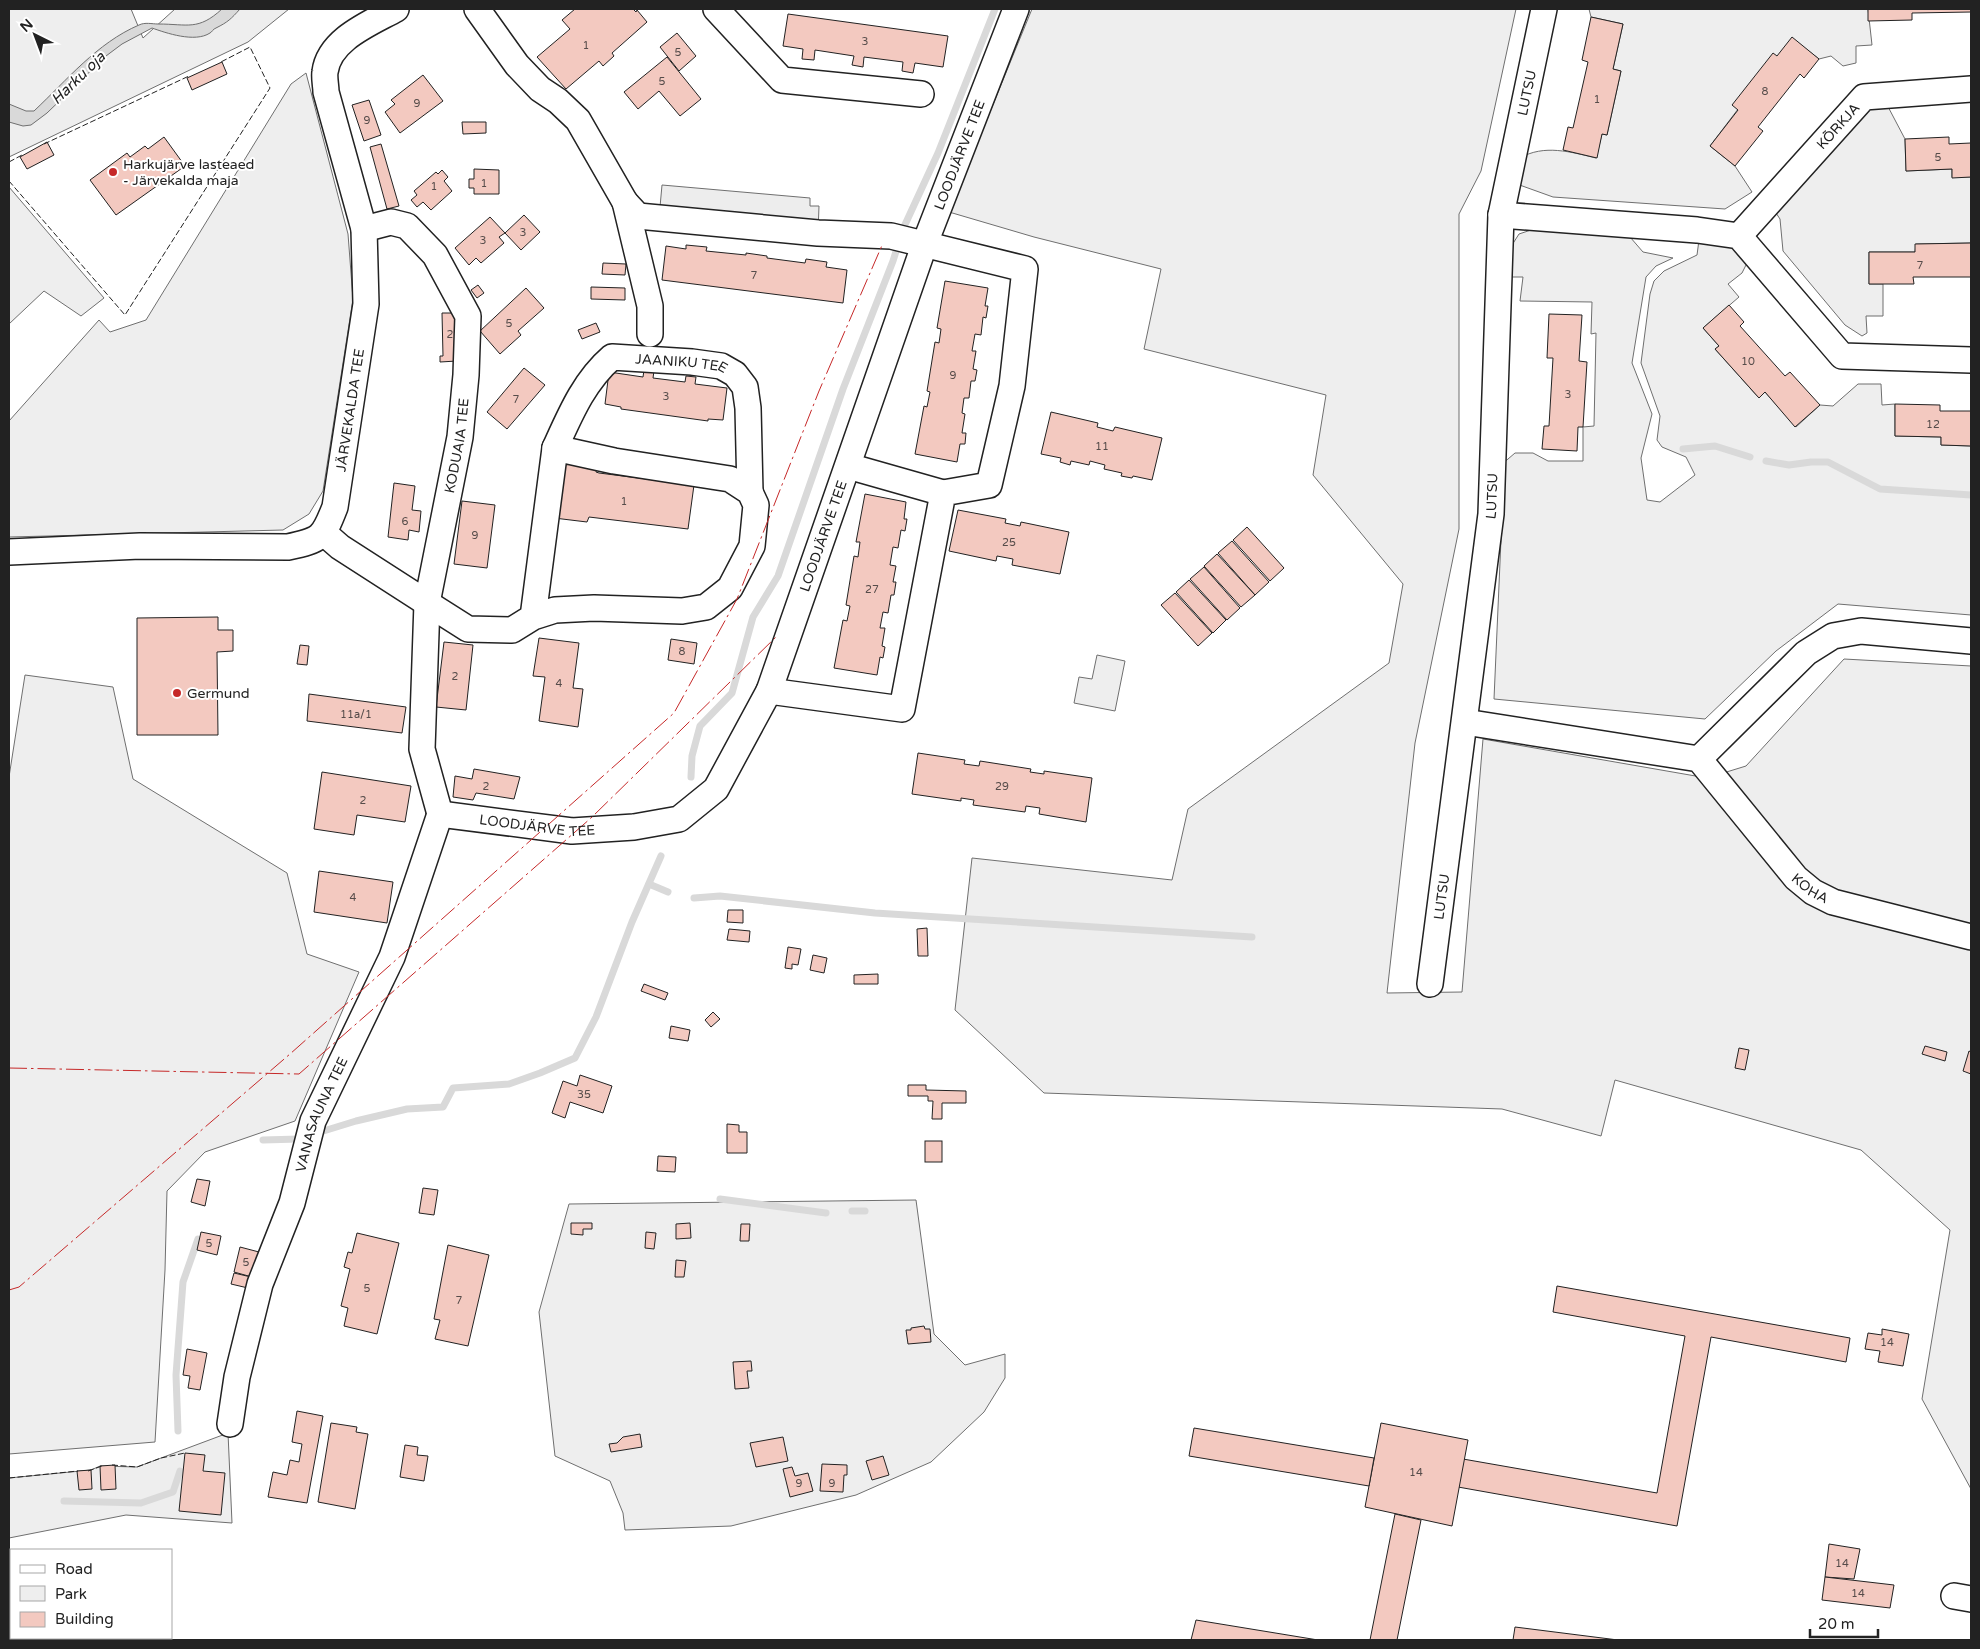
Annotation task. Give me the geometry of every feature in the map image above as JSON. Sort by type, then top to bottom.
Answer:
[{"type":"street","name":"JÄRVEKALDA TEE","points":[[324,533],[335,506],[366,304],[364,229],[326,92],[325,71],[334,49],[350,34],[396,9]]},
{"type":"street","points":[[477,9],[517,65],[540,89],[558,101],[578,120],[625,202],[638,216],[910,240],[1025,268],[1012,386],[989,485],[944,493],[848,466]]},
{"type":"street","points":[[716,9],[782,80],[921,94]]},
{"type":"street","name":"LOODJÄRVE TEE","points":[[440,814],[572,831],[634,827],[679,819],[716,790],[769,691],[848,466],[910,240],[1016,9]]},
{"type":"street","name":"LUTSU","points":[[1430,984],[1491,514],[1501,215],[1544,9]]},
{"type":"street","name":"KÕRKJA","points":[[1739,236],[1864,97],[1971,89]]},
{"type":"street","points":[[625,202],[650,306],[650,334]]},
{"type":"street","points":[[1501,215],[1697,230],[1739,236],[1842,356],[1971,360]]},
{"type":"street","name":"KODUAIA TEE","points":[[364,229],[391,222],[407,226],[435,255],[468,316],[466,375],[460,437],[427,603]]},
{"type":"street","name":"JAANIKU TEE","points":[[427,603],[468,629],[512,630],[533,617],[555,610],[594,608],[682,611],[706,607],[730,588],[752,546],[756,505],[750,492],[748,408],[745,387],[736,374],[721,366],[692,362],[612,357],[600,367],[577,400],[555,448],[533,617]]},
{"type":"street","points":[[555,448],[614,461],[730,479],[750,492]]},
{"type":"street","points":[[769,691],[902,709],[944,493]]},
{"type":"street","points":[[9,552],[140,546],[288,547],[308,542],[324,533],[340,547],[427,603],[422,749],[440,814]]},
{"type":"street","points":[[1465,722],[1700,759],[1806,653],[1833,636],[1861,631],[1971,641]]},
{"type":"street","name":"KOHA","points":[[1700,759],[1796,878],[1813,892],[1833,902],[1971,937]]},
{"type":"street","name":"VANASAUNA TEE","points":[[230,1424],[237,1377],[260,1284],[292,1203],[313,1121],[392,957],[440,814]]},
{"type":"green space","points":[[9,9],[131,9],[143,38],[175,9],[289,9],[248,42],[9,157]]},
{"type":"green space","points":[[1032,9],[1516,9],[1481,171],[1459,214],[1459,529],[1415,743],[1387,993],[1462,992],[1483,739],[1707,778],[1746,766],[1844,659],[1971,666],[1971,1489],[1922,1399],[1950,1230],[1861,1150],[1615,1080],[1601,1136],[1502,1109],[1044,1093],[955,1010],[972,858],[1172,880],[1188,809],[1389,663],[1403,584],[1313,475],[1326,395],[1144,349],[1161,269],[1034,237],[949,212]]},
{"type":"green space","points":[[1589,9],[1868,9],[1872,45],[1856,46],[1856,63],[1843,66],[1831,56],[1819,59],[1792,38],[1710,146],[1735,166],[1752,192],[1725,209],[1553,197],[1514,183],[1520,158],[1538,151],[1558,150],[1596,158],[1602,134],[1607,135],[1621,71],[1613,69],[1623,24],[1591,17]]},
{"type":"green space","points":[[306,73],[348,234],[353,299],[323,491],[309,514],[283,530],[9,537],[9,421],[99,320],[110,332],[146,320],[291,84]]},
{"type":"green space","points":[[1885,101],[1905,139],[1906,171],[1952,169],[1952,177],[1971,177],[1971,243],[1916,244],[1915,252],[1869,252],[1869,284],[1883,284],[1883,316],[1866,316],[1867,333],[1862,336],[1845,325],[1783,251],[1780,219],[1774,210],[1863,110]]},
{"type":"green space","points":[[9,187],[104,298],[81,316],[44,291],[9,324]]},
{"type":"green space","points":[[1534,229],[1630,237],[1643,252],[1673,258],[1656,266],[1646,277],[1632,363],[1652,414],[1641,458],[1647,500],[1660,502],[1695,475],[1686,457],[1662,447],[1657,440],[1660,416],[1641,363],[1650,294],[1654,281],[1664,271],[1697,255],[1699,240],[1732,244],[1748,261],[1742,273],[1728,284],[1739,297],[1703,328],[1719,346],[1715,349],[1758,397],[1765,392],[1796,427],[1820,405],[1833,406],[1858,384],[1881,384],[1882,405],[1895,404],[1895,436],[1941,437],[1941,445],[1971,446],[1971,615],[1838,604],[1776,651],[1705,719],[1494,699],[1503,494],[1501,465],[1515,453],[1533,453],[1548,461],[1583,461],[1583,427],[1594,426],[1596,333],[1591,334],[1592,302],[1520,301],[1523,277],[1509,277],[1512,245],[1519,234]]},
{"type":"green space","points":[[1097,655],[1125,661],[1115,711],[1074,703],[1079,677],[1092,679]]},
{"type":"green space","points":[[25,675],[113,687],[133,779],[287,873],[307,954],[359,972],[295,1121],[205,1152],[167,1191],[165,1270],[155,1442],[9,1454],[9,777]]},
{"type":"green space","points":[[916,1200],[934,1334],[965,1365],[1005,1354],[1005,1378],[984,1412],[931,1462],[856,1495],[731,1526],[625,1530],[623,1513],[610,1481],[555,1456],[539,1312],[569,1204]]},
{"type":"green space","points":[[228,1433],[232,1523],[126,1515],[9,1538],[9,1478],[91,1470],[100,1466],[137,1467]]},
{"type":"shaded area","points":[[662,185],[810,198],[810,206],[819,206],[818,233],[659,218]]},
{"type":"water","name":"Harku oja","points":[[222,9],[240,9],[232,18],[204,36],[181,36],[152,28],[122,44],[106,56],[47,113],[31,125],[23,126],[9,122],[9,104],[26,111],[34,111],[96,52],[139,25],[148,23],[192,25],[206,21]]},
{"type":"building","points":[[575,9],[633,9],[636,12],[637,10],[647,22],[612,53],[614,56],[603,66],[599,61],[566,89],[537,57],[570,29],[562,20]]},
{"type":"building","points":[[1868,9],[1971,9],[1971,12],[1912,13],[1912,20],[1868,21]]},
{"type":"building","points":[[788,14],[948,36],[943,67],[915,63],[913,73],[902,71],[903,62],[864,57],[863,67],[852,65],[854,56],[815,50],[814,60],[802,59],[803,49],[783,46]]},
{"type":"building","points":[[1591,17],[1623,24],[1613,69],[1621,71],[1607,135],[1602,134],[1597,158],[1563,150],[1568,127],[1573,128],[1588,62],[1582,60]]},
{"type":"building","points":[[677,33],[696,56],[679,71],[660,47]]},
{"type":"building","points":[[1792,37],[1819,59],[1804,78],[1800,74],[1758,127],[1763,131],[1735,166],[1710,146],[1738,110],[1732,105],[1773,53],[1777,56]]},
{"type":"building","points":[[667,57],[701,99],[680,116],[659,91],[638,109],[624,92]]},
{"type":"building","points":[[222,62],[227,74],[192,90],[187,78]]},
{"type":"building","points":[[423,75],[443,101],[400,133],[385,112],[395,104],[391,100]]},
{"type":"building","points":[[369,100],[381,135],[364,141],[352,105]]},
{"type":"building","points":[[462,122],[486,122],[486,133],[463,134]]},
{"type":"building","points":[[164,137],[185,166],[116,215],[90,180],[127,153],[130,157],[145,146],[148,149]]},
{"type":"building","points":[[1949,137],[1949,144],[1971,143],[1971,177],[1952,178],[1952,169],[1906,171],[1905,139]]},
{"type":"building","points":[[47,142],[54,155],[27,169],[20,157]]},
{"type":"building","points":[[381,144],[399,206],[387,209],[370,147]]},
{"type":"building","points":[[474,169],[499,170],[499,194],[474,194],[474,188],[469,188],[469,179],[474,179]]},
{"type":"building","points":[[442,170],[448,177],[444,181],[452,191],[431,210],[423,202],[417,207],[411,200],[417,195],[414,191],[436,172],[438,174]]},
{"type":"building","points":[[524,215],[540,232],[521,250],[505,233]]},
{"type":"building","points":[[490,217],[505,233],[499,237],[504,243],[481,263],[476,258],[469,265],[455,248]]},
{"type":"building","points":[[1971,243],[1971,277],[1913,277],[1914,284],[1869,284],[1869,252],[1915,252],[1915,244]]},
{"type":"building","points":[[686,245],[707,247],[706,251],[746,255],[746,253],[805,263],[806,259],[827,262],[826,267],[847,270],[843,303],[662,280],[666,246],[686,249]]},
{"type":"building","points":[[603,263],[626,264],[625,275],[602,274]]},
{"type":"building","points":[[945,281],[988,288],[985,306],[988,306],[986,318],[983,317],[981,335],[975,334],[972,351],[976,351],[973,369],[977,370],[975,381],[971,381],[969,398],[964,398],[962,413],[965,414],[962,433],[966,433],[965,444],[960,444],[957,462],[915,454],[924,406],[927,407],[930,392],[927,391],[935,342],[939,343],[941,329],[937,328]]},
{"type":"building","points":[[478,285],[484,293],[477,298],[471,290]]},
{"type":"building","points":[[591,287],[625,288],[625,300],[591,299]]},
{"type":"building","points":[[526,288],[544,308],[518,331],[521,335],[500,354],[480,331]]},
{"type":"building","points":[[1729,305],[1744,322],[1740,326],[1785,376],[1790,372],[1820,405],[1795,427],[1765,392],[1759,398],[1715,349],[1719,346],[1703,328]]},
{"type":"building","points":[[442,313],[456,313],[457,361],[440,362],[440,356],[443,356]]},
{"type":"building","points":[[1549,314],[1582,315],[1579,361],[1587,362],[1583,427],[1578,427],[1577,451],[1542,449],[1544,426],[1549,426],[1553,358],[1547,358]]},
{"type":"building","points":[[596,323],[600,332],[582,339],[578,330]]},
{"type":"building","points":[[524,368],[545,385],[507,429],[487,412]]},
{"type":"building","points":[[644,370],[654,371],[653,378],[685,382],[686,376],[696,377],[695,384],[727,388],[723,420],[708,419],[708,421],[621,409],[621,407],[605,404],[609,372],[643,377]]},
{"type":"building","points":[[1895,404],[1940,405],[1940,411],[1971,411],[1971,446],[1941,445],[1941,437],[1895,436]]},
{"type":"building","points":[[1051,412],[1098,423],[1097,427],[1113,431],[1115,427],[1162,438],[1152,480],[1133,476],[1132,478],[1121,476],[1122,473],[1104,469],[1105,465],[1090,461],[1089,465],[1071,461],[1070,465],[1060,462],[1061,458],[1041,454]]},
{"type":"building","points":[[562,463],[597,467],[596,472],[599,473],[694,485],[688,529],[589,517],[587,522],[554,518]]},
{"type":"building","points":[[394,483],[415,486],[412,510],[421,511],[419,532],[409,530],[408,540],[388,537]]},
{"type":"building","points":[[865,494],[906,502],[904,519],[907,519],[905,531],[901,530],[898,548],[893,547],[890,565],[896,566],[893,582],[896,582],[894,595],[891,595],[888,613],[883,612],[880,628],[885,628],[882,646],[885,647],[883,658],[880,657],[877,675],[834,668],[843,620],[847,621],[850,606],[846,605],[854,556],[858,557],[860,542],[856,542]]},
{"type":"building","points":[[462,501],[495,505],[487,568],[454,564]]},
{"type":"building","points":[[958,510],[1006,519],[1005,523],[1020,526],[1021,522],[1069,532],[1060,574],[1012,565],[1013,559],[997,556],[996,561],[949,551]]},
{"type":"building","points":[[1247,527],[1284,568],[1270,581],[1233,540]]},
{"type":"building","points":[[1232,541],[1269,582],[1255,595],[1218,553]]},
{"type":"building","points":[[1217,554],[1255,595],[1241,607],[1204,566]]},
{"type":"building","points":[[1204,567],[1240,608],[1227,620],[1190,579]]},
{"type":"building","points":[[1189,580],[1226,620],[1213,633],[1176,592]]},
{"type":"building","points":[[1175,593],[1212,633],[1198,646],[1161,605]]},
{"type":"building","name":"Germund","points":[[218,617],[218,630],[233,630],[233,651],[217,652],[218,735],[137,735],[137,618]]},
{"type":"building","points":[[539,638],[579,643],[573,688],[583,689],[578,727],[539,721],[545,677],[533,676]]},
{"type":"building","points":[[671,639],[697,643],[694,664],[668,660]]},
{"type":"building","points":[[444,642],[473,645],[466,710],[436,707]]},
{"type":"building","points":[[300,645],[309,646],[307,665],[297,664]]},
{"type":"building","points":[[309,694],[406,707],[402,733],[307,721]]},
{"type":"building","points":[[918,753],[965,760],[964,764],[979,766],[980,761],[1031,769],[1030,772],[1044,774],[1044,771],[1092,778],[1086,822],[1039,814],[1040,808],[1026,806],[1025,812],[973,805],[974,800],[961,798],[961,801],[912,794]]},
{"type":"building","points":[[474,769],[520,777],[514,799],[476,793],[473,800],[453,797],[455,776],[472,779]]},
{"type":"building","points":[[322,772],[411,786],[405,822],[357,815],[354,835],[314,829]]},
{"type":"building","points":[[319,871],[393,882],[387,923],[314,912]]},
{"type":"building","points":[[728,910],[743,910],[743,923],[727,922]]},
{"type":"building","points":[[927,928],[928,956],[918,956],[917,929]]},
{"type":"building","points":[[729,929],[750,931],[749,942],[727,940]]},
{"type":"building","points":[[788,947],[801,949],[798,965],[792,964],[792,969],[785,968]]},
{"type":"building","points":[[813,955],[827,958],[824,973],[810,970]]},
{"type":"building","points":[[878,974],[878,984],[854,984],[854,975]]},
{"type":"building","points":[[644,984],[668,993],[665,1000],[641,991]]},
{"type":"building","points":[[713,1012],[720,1019],[711,1027],[705,1020]]},
{"type":"building","points":[[671,1026],[690,1030],[688,1041],[669,1038]]},
{"type":"building","points":[[1925,1046],[1947,1052],[1945,1061],[1922,1054]]},
{"type":"building","points":[[1739,1048],[1749,1050],[1745,1070],[1735,1068]]},
{"type":"building","points":[[1969,1051],[1971,1052],[1971,1074],[1963,1071]]},
{"type":"building","points":[[580,1075],[612,1086],[603,1113],[570,1102],[565,1118],[552,1113],[563,1081],[577,1086]]},
{"type":"building","points":[[908,1085],[926,1085],[926,1090],[966,1091],[966,1103],[942,1103],[942,1119],[932,1119],[933,1101],[928,1101],[928,1096],[908,1096]]},
{"type":"building","points":[[727,1124],[739,1125],[739,1132],[747,1132],[747,1153],[727,1153]]},
{"type":"building","points":[[925,1141],[942,1141],[942,1162],[925,1162]]},
{"type":"building","points":[[658,1156],[676,1157],[675,1172],[657,1171]]},
{"type":"building","points":[[197,1179],[210,1181],[205,1206],[191,1202]]},
{"type":"building","points":[[423,1188],[438,1190],[434,1215],[419,1213]]},
{"type":"building","points":[[571,1223],[592,1223],[592,1229],[583,1229],[583,1235],[571,1234]]},
{"type":"building","points":[[690,1223],[691,1238],[676,1239],[676,1224]]},
{"type":"building","points":[[741,1224],[750,1224],[749,1241],[740,1241]]},
{"type":"building","points":[[201,1232],[221,1236],[217,1255],[197,1250]]},
{"type":"building","points":[[646,1232],[656,1233],[654,1249],[645,1248]]},
{"type":"building","points":[[357,1233],[399,1243],[377,1334],[344,1326],[348,1308],[341,1306],[350,1269],[344,1267],[348,1252],[352,1253]]},
{"type":"building","points":[[448,1245],[489,1255],[468,1346],[435,1339],[440,1320],[434,1319]]},
{"type":"building","points":[[240,1247],[259,1252],[252,1277],[234,1272]]},
{"type":"building","points":[[676,1260],[686,1261],[684,1277],[675,1277]]},
{"type":"building","points":[[234,1273],[251,1277],[248,1288],[231,1284]]},
{"type":"building","points":[[1557,1286],[1850,1338],[1846,1362],[1711,1337],[1677,1526],[1458,1487],[1463,1459],[1657,1493],[1685,1336],[1553,1312]]},
{"type":"building","points":[[924,1326],[925,1329],[930,1329],[931,1342],[908,1344],[906,1330]]},
{"type":"building","points":[[1882,1329],[1909,1334],[1903,1366],[1878,1362],[1880,1351],[1865,1349],[1868,1333],[1882,1335]]},
{"type":"building","points":[[187,1349],[207,1353],[200,1390],[188,1388],[190,1376],[183,1375]]},
{"type":"building","points":[[751,1361],[752,1371],[747,1371],[749,1388],[735,1389],[733,1362]]},
{"type":"building","points":[[297,1411],[323,1416],[307,1503],[268,1497],[273,1472],[287,1475],[290,1460],[299,1462],[302,1444],[292,1442]]},
{"type":"building","points":[[331,1423],[357,1427],[356,1432],[368,1434],[355,1509],[318,1502]]},
{"type":"building","points":[[1381,1423],[1468,1440],[1452,1526],[1365,1507]]},
{"type":"building","points":[[1194,1428],[1374,1458],[1369,1486],[1189,1456]]},
{"type":"building","points":[[640,1434],[642,1447],[611,1452],[609,1444],[617,1443],[623,1437]]},
{"type":"building","points":[[783,1437],[788,1461],[756,1467],[750,1443]]},
{"type":"building","points":[[405,1445],[418,1447],[417,1455],[428,1456],[424,1481],[400,1477]]},
{"type":"building","points":[[185,1453],[205,1455],[203,1471],[225,1473],[221,1515],[179,1511]]},
{"type":"building","points":[[883,1456],[889,1475],[872,1480],[866,1461]]},
{"type":"building","points":[[822,1464],[847,1465],[847,1475],[844,1475],[843,1492],[820,1491]]},
{"type":"building","points":[[115,1465],[116,1489],[101,1490],[100,1466]]},
{"type":"building","points":[[792,1467],[795,1476],[808,1473],[813,1491],[790,1497],[783,1469]]},
{"type":"building","points":[[91,1470],[92,1489],[79,1490],[77,1471]]},
{"type":"building","points":[[1395,1514],[1421,1520],[1397,1640],[1370,1640]]},
{"type":"building","points":[[1829,1544],[1860,1549],[1854,1579],[1825,1577]]},
{"type":"building","points":[[1825,1577],[1894,1585],[1890,1608],[1822,1600]]},
{"type":"building","points":[[1196,1620],[1318,1640],[1191,1640]]},
{"type":"building","points":[[1515,1627],[1618,1640],[1513,1640]]},
{"type":"waterway","points":[[691,777],[692,756],[700,726],[732,693],[753,617],[778,576],[843,389],[893,261],[903,229],[938,153],[995,9]]},
{"type":"waterway","points":[[1683,449],[1715,446],[1750,457]]},
{"type":"waterway","points":[[1766,461],[1789,465],[1828,462],[1880,489],[1971,495]]},
{"type":"waterway","points":[[317,1133],[356,1121],[407,1109],[443,1107],[453,1088],[509,1084],[575,1058],[596,1017],[632,922],[661,856]]},
{"type":"waterway","points":[[649,884],[668,892]]},
{"type":"waterway","points":[[694,898],[720,896],[875,913],[1252,937]]},
{"type":"waterway","points":[[263,1140],[299,1139]]},
{"type":"waterway","points":[[720,1199],[826,1213]]},
{"type":"waterway","points":[[852,1211],[865,1211]]},
{"type":"waterway","points":[[178,1431],[176,1375],[183,1282],[198,1239]]},
{"type":"waterway","points":[[64,1501],[141,1503],[173,1492],[180,1471]]},
{"type":"fence","points":[[9,181],[125,315],[270,88],[250,47],[219,63]]},
{"type":"fence","points":[[44,144],[189,76]]},
{"type":"fence","points":[[9,162],[22,155]]},
{"type":"fence","points":[[112,1465],[137,1467],[161,1458],[185,1453]]},
{"type":"fence","points":[[88,1471],[102,1466]]},
{"type":"fence","points":[[9,1478],[78,1471]]},
{"type":"power","points":[[9,1290],[19,1287],[290,1054],[674,713],[737,599],[819,391],[883,243]]},
{"type":"power","points":[[9,1068],[299,1074],[591,818],[777,636]]},
{"type":"place","name":"Harkujärve lasteaed - Järvekalda maja","points":[[113,172]]},
{"type":"place","name":"Germund","points":[[177,693]]}]
